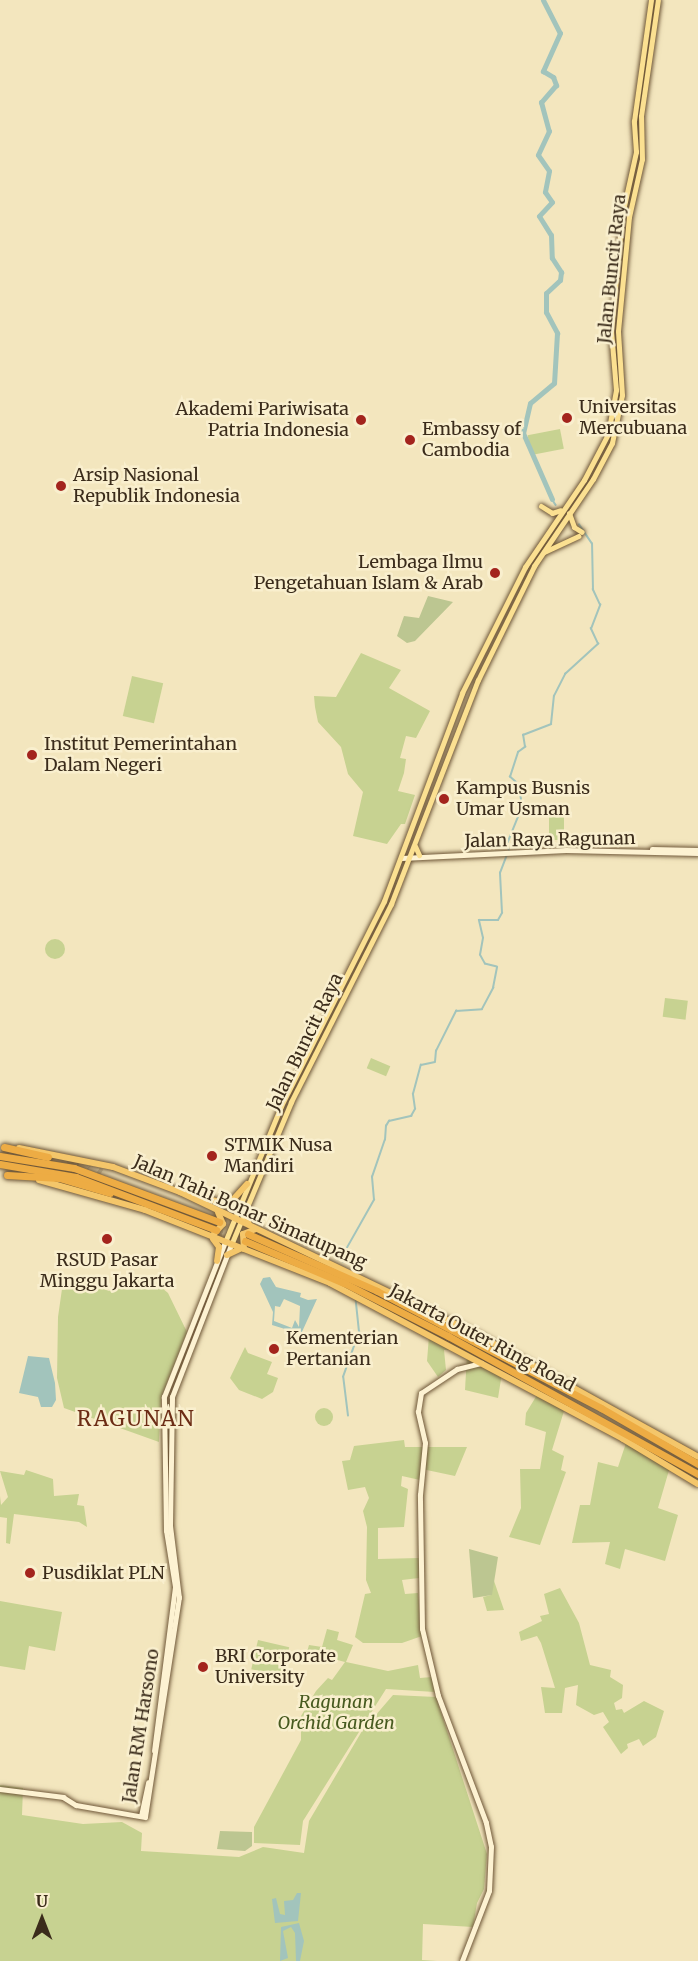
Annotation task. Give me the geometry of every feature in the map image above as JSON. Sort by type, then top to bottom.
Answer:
[{"type":"highway","points":[[2,1146],[68,1162]]},
{"type":"highway","name":"Jalan Tahi Bonar Simatupang","points":[[2,1146],[49,1152],[113,1167],[180,1192],[217,1212],[258,1229],[480,1336],[698,1457]]},
{"type":"highway","points":[[0,1156],[74,1168],[188,1210]]},
{"type":"highway","points":[[0,1164],[74,1176],[201,1223]]},
{"type":"highway","points":[[4,1175],[70,1180],[201,1223],[218,1226],[188,1210],[79,1164]]},
{"type":"highway","name":"Jalan Tahi Bonar Simatupang","points":[[4,1175],[56,1182],[106,1197],[330,1283],[481,1363],[698,1484]]},
{"type":"highway","points":[[180,1192],[229,1204],[248,1184]]},
{"type":"highway","points":[[245,1209],[249,1226]]},
{"type":"highway","points":[[207,1235],[216,1234],[222,1228],[217,1212]]},
{"type":"highway","points":[[227,1255],[244,1250],[241,1244],[243,1234],[258,1229]]},
{"type":"highway","points":[[207,1235],[219,1247],[217,1261]]},
{"type":"highway","name":"Jakarta Outer Ring Road","points":[[246,1238],[356,1285],[601,1408],[698,1464]]},
{"type":"highway","name":"Jakarta Outer Ring Road","points":[[356,1285],[607,1421],[698,1474]]},
{"type":"main road","name":"Jalan Buncit Raya","points":[[237,1220],[245,1209],[291,1102],[381,924],[410,857],[466,707],[543,553],[612,443],[622,395],[611,330],[622,215],[636,153],[634,121],[651,0]]},
{"type":"main road","name":"Jalan Buncit Raya","points":[[228,1244],[248,1184],[281,1106],[410,857],[462,693],[525,567],[608,434],[616,390],[618,331],[629,217],[642,159],[641,116],[658,0]]},
{"type":"main road","points":[[541,506],[552,513],[565,506]]},
{"type":"main road","points":[[543,553],[580,534],[572,523],[571,510]]},
{"type":"main road","name":"Jalan Raya Ragunan","points":[[410,857],[566,847],[698,851]]},
{"type":"main road","name":"Jalan RM Harsono","points":[[0,1789],[56,1796],[76,1805],[143,1816],[180,1584],[171,1537],[172,1397],[227,1255],[228,1244]]},
{"type":"main road","name":"Jalan RM Harsono","points":[[166,1679],[175,1587],[166,1531],[164,1397],[217,1261],[228,1244]]},
{"type":"main road","points":[[459,1351],[466,1358],[466,1367]]},
{"type":"main road","points":[[462,1961],[489,1891],[491,1847],[486,1823],[438,1696],[422,1629],[420,1495],[425,1441],[418,1412],[421,1394],[466,1367],[481,1363]]},
{"type":"green space","points":[[560,429],[564,449],[531,455],[528,435]]},
{"type":"green space","points":[[428,596],[453,602],[415,641],[407,643],[397,636],[404,616],[419,618]]},
{"type":"green space","points":[[361,653],[401,670],[389,688],[430,711],[416,738],[406,736],[400,758],[406,759],[404,773],[398,791],[415,795],[405,824],[401,824],[387,844],[353,836],[363,792],[348,774],[341,747],[318,722],[315,707],[314,696],[336,697]]},
{"type":"green space","points":[[132,676],[163,683],[154,723],[123,716]]},
{"type":"green space","points":[[549,816],[564,816],[564,840],[549,840]]},
{"type":"green space","points":[[55,939],[62,942],[65,949],[62,956],[55,959],[48,956],[45,949],[48,942]]},
{"type":"green space","points":[[665,998],[688,1001],[686,1020],[663,1017]]},
{"type":"green space","points":[[371,1058],[390,1066],[386,1076],[367,1068]]},
{"type":"green space","points":[[64,1275],[109,1291],[134,1277],[149,1277],[168,1293],[187,1332],[161,1398],[159,1442],[64,1408],[57,1378],[58,1317]]},
{"type":"green space","points":[[429,1336],[457,1350],[444,1350],[446,1370],[438,1377],[427,1361]]},
{"type":"green space","points":[[245,1347],[248,1353],[272,1362],[267,1374],[278,1378],[273,1392],[262,1399],[239,1390],[230,1378]]},
{"type":"green space","points":[[467,1355],[502,1373],[498,1398],[465,1390]]},
{"type":"green space","points":[[537,1395],[564,1411],[552,1450],[564,1456],[561,1470],[566,1472],[540,1545],[509,1537],[521,1508],[520,1469],[540,1469],[546,1432],[525,1425],[526,1413]]},
{"type":"green space","points":[[324,1408],[330,1411],[333,1417],[330,1423],[324,1426],[318,1423],[315,1417],[318,1411]]},
{"type":"green space","points":[[404,1440],[405,1447],[467,1447],[455,1476],[422,1469],[420,1480],[402,1476],[401,1486],[408,1489],[404,1527],[378,1528],[378,1559],[419,1558],[419,1578],[402,1580],[405,1594],[418,1593],[422,1636],[402,1643],[363,1643],[355,1637],[365,1594],[371,1593],[366,1580],[367,1527],[363,1511],[369,1498],[365,1487],[348,1490],[342,1461],[350,1460],[354,1446]]},
{"type":"green space","points":[[626,1443],[672,1460],[658,1508],[678,1515],[665,1561],[625,1549],[620,1569],[605,1564],[610,1542],[572,1543],[580,1505],[590,1505],[598,1462],[618,1467]]},
{"type":"green space","points":[[26,1470],[53,1479],[54,1496],[79,1494],[77,1505],[84,1506],[87,1527],[79,1522],[14,1514],[10,1544],[6,1543],[7,1518],[0,1517],[0,1496],[1,1505],[8,1497],[0,1471],[24,1475]]},
{"type":"green space","points":[[469,1549],[498,1557],[492,1595],[473,1598]]},
{"type":"green space","points":[[493,1578],[504,1610],[487,1611],[483,1597],[491,1595]]},
{"type":"green space","points":[[560,1588],[579,1623],[590,1665],[611,1670],[610,1677],[623,1685],[622,1698],[614,1703],[616,1710],[622,1709],[624,1713],[644,1701],[664,1711],[656,1737],[643,1746],[639,1739],[627,1744],[628,1748],[621,1754],[603,1727],[609,1722],[603,1712],[594,1715],[576,1705],[578,1685],[565,1688],[562,1713],[545,1713],[541,1687],[555,1688],[541,1643],[537,1636],[521,1641],[519,1632],[542,1621],[540,1616],[549,1614],[544,1594]]},
{"type":"green space","points":[[0,1601],[62,1612],[55,1651],[29,1646],[25,1670],[0,1666]]},
{"type":"green space","name":"Ragunan Orchid Garden","points":[[327,1629],[339,1632],[337,1640],[353,1645],[346,1662],[388,1671],[418,1665],[420,1678],[432,1677],[435,1692],[386,1689],[303,1821],[300,1845],[254,1843],[254,1827],[301,1740],[301,1716],[316,1691],[328,1678],[332,1680],[345,1662],[307,1652],[309,1645],[322,1647]]},
{"type":"green space","points":[[258,1640],[289,1647],[282,1676],[251,1669]]},
{"type":"green space","points":[[393,1695],[436,1697],[487,1854],[484,1889],[477,1903],[473,1927],[423,1924],[422,1960],[437,1961],[0,1961],[0,1785],[23,1788],[22,1815],[83,1824],[122,1822],[142,1833],[141,1851],[239,1857],[263,1847],[304,1853],[309,1821],[362,1731]]},
{"type":"green space","points":[[220,1831],[252,1832],[252,1846],[245,1851],[217,1849]]},
{"type":"water","points":[[270,1277],[276,1287],[301,1293],[300,1297],[308,1300],[317,1299],[301,1334],[272,1325],[273,1312],[260,1284],[263,1278]],"holes":[[[284,1299],[300,1306],[299,1327],[295,1320],[292,1328],[274,1321],[275,1306],[280,1307]]]},
{"type":"water","points":[[28,1356],[49,1358],[55,1383],[56,1400],[52,1407],[41,1407],[38,1397],[19,1393]]},
{"type":"water","points":[[297,1893],[301,1893],[298,1921],[275,1923],[272,1899],[276,1898],[280,1914],[285,1915],[284,1901],[293,1900]]},
{"type":"water","points":[[299,1923],[304,1941],[300,1961],[296,1961],[295,1933],[291,1927],[283,1931],[288,1958],[280,1961],[281,1927]]},
{"type":"waterway","points":[[543,0],[560,33],[543,71],[553,77],[556,85],[541,102],[549,131],[538,155],[549,171],[545,192],[552,202],[539,216],[551,235],[552,258],[561,272],[560,280],[546,293],[546,312],[557,333],[554,383],[530,403],[523,433],[552,499]]},
{"type":"waterway","points":[[552,499],[556,505]]},
{"type":"waterway","points":[[509,851],[507,844],[522,807],[519,785],[510,777],[518,752],[525,747],[523,735],[551,724],[554,696],[565,674],[598,644],[591,629],[600,605],[593,590],[592,544],[579,525]]},
{"type":"waterway","points":[[343,1262],[344,1253],[374,1200],[372,1177],[385,1140],[386,1126],[389,1121],[411,1116],[415,1109],[413,1094],[421,1065],[435,1062],[436,1051],[456,1011],[482,1009],[493,988],[497,967],[485,964],[480,955],[483,938],[479,920],[498,920],[502,913],[500,873],[507,855]]},
{"type":"waterway","points":[[348,1416],[343,1377],[359,1332],[356,1301]]},
{"type":"tunnel","points":[[67,1162],[79,1164]]},
{"type":"tunnel","points":[[216,1230],[245,1241]]},
{"type":"place","name":"Universitas Mercubuana","points":[[567,418]]},
{"type":"place","name":"Akademi Pariwisata Patria Indonesia","points":[[361,420]]},
{"type":"place","name":"Embassy of Cambodia","points":[[410,440]]},
{"type":"place","name":"Arsip Nasional Republik Indonesia","points":[[61,486]]},
{"type":"place","name":"Lembaga Ilmu Pengetahuan Islam & Arab","points":[[495,573]]},
{"type":"place","name":"Institut Pemerintahan Dalam Negeri","points":[[32,755]]},
{"type":"place","name":"Kampus Busnis Umar Usman","points":[[444,799]]},
{"type":"place","name":"STMIK Nusa Mandiri","points":[[212,1156]]},
{"type":"place","name":"RSUD Pasar Minggu Jakarta","points":[[107,1239]]},
{"type":"place","name":"Kementerian Pertanian","points":[[274,1349]]},
{"type":"place","name":"Pusdiklat PLN","points":[[30,1573]]},
{"type":"place","name":"BRI Corporate University","points":[[203,1667]]},
{"type":"district","name":"RAGUNAN","points":[[136,1419]]}]
